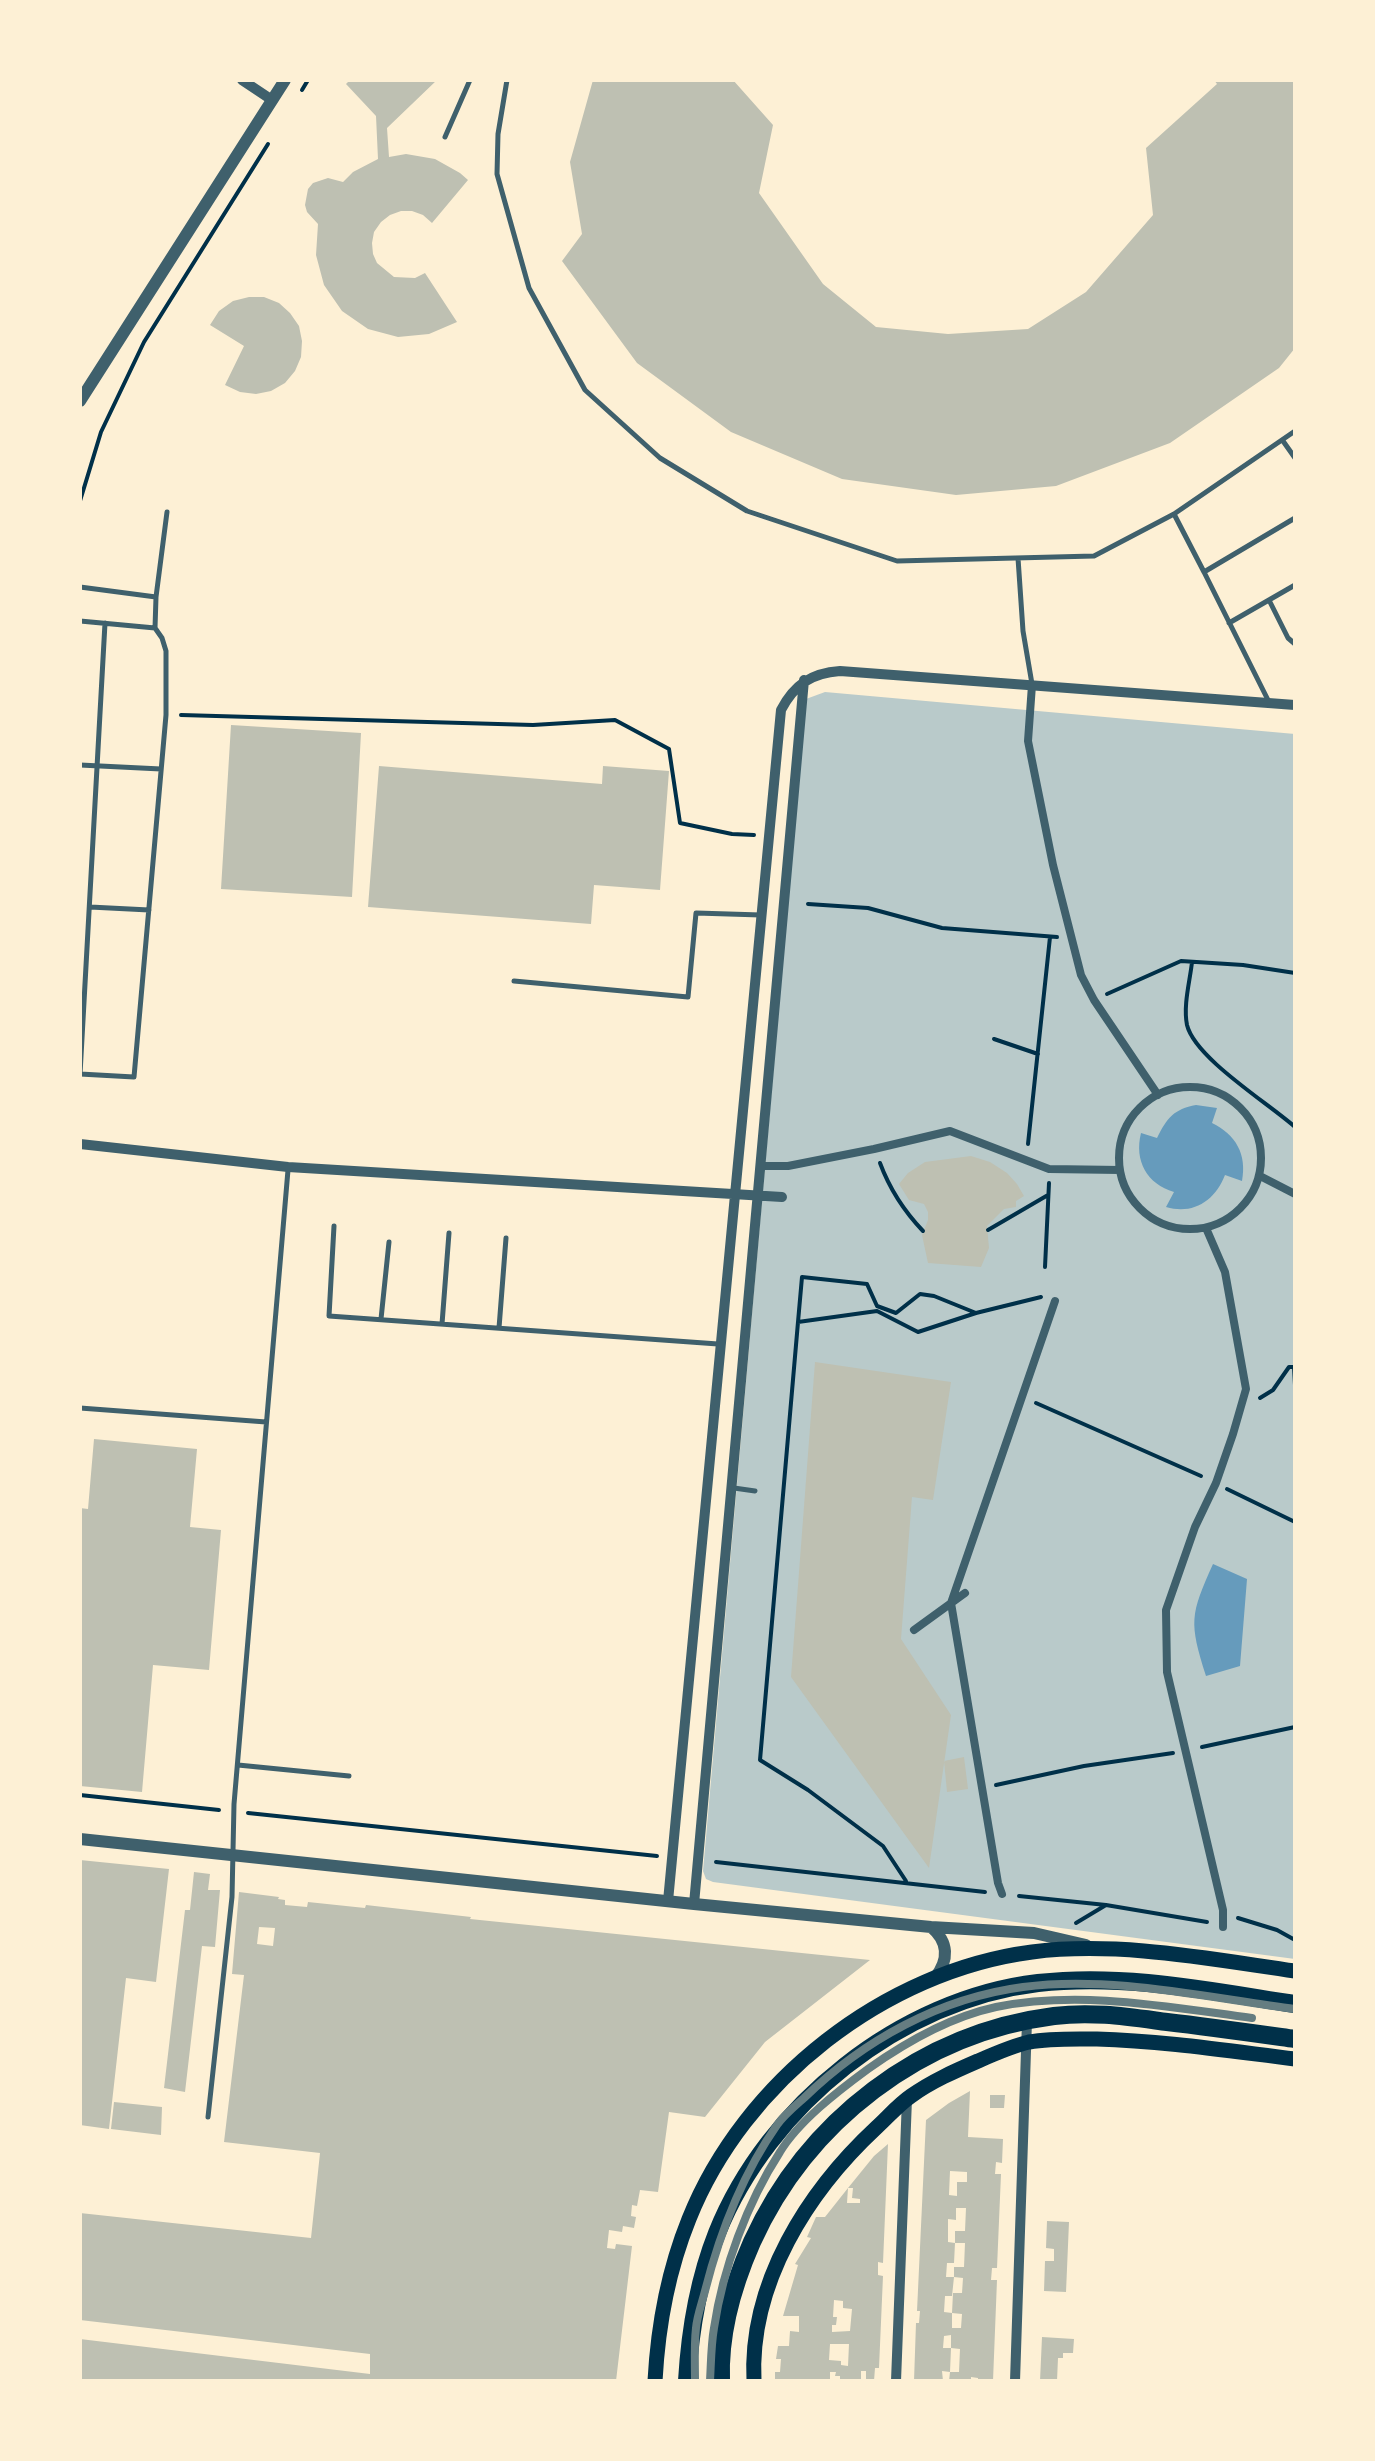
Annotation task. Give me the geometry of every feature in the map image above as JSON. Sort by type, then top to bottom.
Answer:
[{"type":"main road","points":[[655,2381],[663,2301],[689,2218],[708,2180],[769,2094],[801,2062],[871,2009],[935,1978],[1029,1952],[1099,1948],[1295,1971]]},
{"type":"main road","points":[[686,2381],[694,2308],[718,2230],[736,2196],[792,2115],[822,2085],[888,2036],[944,2007],[979,1996],[1064,1980],[1131,1981],[1295,2004]]},
{"type":"main road","points":[[722,2381],[723,2346],[733,2292],[762,2220],[799,2162],[840,2117],[894,2074],[984,2033],[1066,2015],[1110,2014],[1295,2039]]},
{"type":"main road","points":[[754,2381],[764,2302],[791,2235],[806,2208],[843,2160],[907,2098],[961,2068],[1027,2042],[1136,2040],[1295,2059]]},
{"type":"street","points":[[242,80],[272,100]]},
{"type":"street","points":[[80,401],[285,80]]},
{"type":"street","points":[[668,1901],[781,710],[788,696],[804,680],[840,670],[1295,705]]},
{"type":"street","points":[[694,1904],[804,680]]},
{"type":"street","points":[[1032,685],[1028,740],[1081,975],[1158,1094]]},
{"type":"street","points":[[1183,1087],[1212,1090],[1244,1111],[1255,1129],[1261,1149],[1260,1176],[1242,1208],[1226,1220],[1206,1228],[1176,1228],[1148,1216],[1124,1186],[1119,1153],[1127,1125],[1158,1094],[1183,1087]]},
{"type":"street","points":[[760,1166],[788,1166],[950,1131],[1050,1168],[1120,1170]]},
{"type":"street","points":[[80,1144],[288,1167],[782,1197]]},
{"type":"street","points":[[1260,1176],[1295,1194]]},
{"type":"street","points":[[1206,1228],[1224,1272],[1246,1389],[1234,1434],[1166,1610],[1167,1672],[1224,1910],[1223,1927]]},
{"type":"street","points":[[1002,1894],[950,1603],[1056,1301]]},
{"type":"street","points":[[914,1630],[965,1593]]},
{"type":"street","points":[[80,1839],[694,1904],[1034,1933],[1099,1948]]},
{"type":"street","points":[[931,1926],[942,1939],[946,1955],[935,1978]]},
{"type":"street","points":[[1014,2381],[1028,2021]]},
{"type":"street","points":[[896,2381],[907,2098]]},
{"type":"lane","points":[[444,137],[470,80]]},
{"type":"lane","points":[[507,80],[498,134],[497,174],[529,288],[585,390],[660,458],[746,511],[896,561],[1094,556],[1174,514],[1295,431]]},
{"type":"lane","points":[[1283,441],[1295,458]]},
{"type":"lane","points":[[105,623],[80,1074],[134,1077],[166,715],[166,651],[154,628],[166,512]]},
{"type":"lane","points":[[1174,514],[1270,703]]},
{"type":"lane","points":[[1204,572],[1295,518]]},
{"type":"lane","points":[[1018,558],[1023,631],[1032,685]]},
{"type":"lane","points":[[1230,624],[1295,586]]},
{"type":"lane","points":[[80,587],[156,597]]},
{"type":"lane","points":[[1269,600],[1295,644]]},
{"type":"lane","points":[[80,621],[154,628]]},
{"type":"lane","points":[[80,765],[161,769]]},
{"type":"lane","points":[[90,907],[149,910]]},
{"type":"lane","points":[[514,981],[688,996],[696,913],[762,915]]},
{"type":"lane","points":[[208,2117],[232,1898],[238,1765],[288,1167]]},
{"type":"lane","points":[[334,1226],[328,1316],[721,1344]]},
{"type":"lane","points":[[442,1324],[450,1233]]},
{"type":"lane","points":[[499,1328],[506,1238]]},
{"type":"lane","points":[[382,1320],[389,1242]]},
{"type":"lane","points":[[80,1408],[266,1422]]},
{"type":"lane","points":[[731,1488],[755,1491]]},
{"type":"lane","points":[[238,1765],[350,1776]]},
{"type":"path","points":[[298,96],[308,80]]},
{"type":"path","points":[[80,501],[101,432],[144,342],[267,146]]},
{"type":"path","points":[[166,715],[533,725],[615,720],[669,749],[680,823],[732,834],[769,836]]},
{"type":"path","points":[[808,904],[868,908],[942,928],[1072,938]]},
{"type":"path","points":[[1026,1159],[1050,936]]},
{"type":"path","points":[[1094,1000],[1181,961],[1243,965],[1295,974]]},
{"type":"path","points":[[1192,962],[1186,1021],[1192,1038],[1206,1055],[1295,1127]]},
{"type":"path","points":[[994,1039],[1038,1054]]},
{"type":"path","points":[[874,1149],[889,1188],[923,1232]]},
{"type":"path","points":[[1046,1267],[1050,1168]]},
{"type":"path","points":[[988,1230],[1048,1195]]},
{"type":"path","points":[[907,1883],[883,1846],[760,1760],[802,1277],[868,1284],[877,1306],[896,1313],[920,1294],[976,1313]]},
{"type":"path","points":[[798,1322],[878,1312],[918,1332],[1040,1297],[1056,1301]]},
{"type":"path","points":[[1242,1404],[1273,1390],[1294,1366],[1295,1385]]},
{"type":"path","points":[[1023,1398],[1295,1522]]},
{"type":"path","points":[[982,1788],[1295,1727]]},
{"type":"path","points":[[1223,1916],[1248,1920],[1295,1940]]},
{"type":"shaded area","points":[[825,692],[1295,734],[1295,1959],[713,1882],[706,1879],[703,1871],[806,699]]},
{"type":"water","points":[[1196,1105],[1217,1108],[1212,1123],[1228,1133],[1238,1146],[1243,1162],[1242,1181],[1225,1175],[1202,1204],[1185,1209],[1166,1207],[1174,1192],[1156,1183],[1145,1170],[1139,1153],[1141,1133],[1157,1138],[1172,1116]]},
{"type":"water","points":[[1213,1564],[1247,1579],[1240,1666],[1206,1676],[1194,1619]]},
{"type":"building","points":[[350,80],[437,80],[387,128],[389,157],[406,154],[435,159],[468,180],[432,223],[423,215],[401,211],[381,222],[372,243],[377,263],[394,277],[415,278],[425,273],[457,322],[429,334],[398,337],[368,329],[342,311],[324,285],[316,255],[318,224],[305,205],[308,189],[328,178],[343,182],[378,159],[376,116],[346,84]]},
{"type":"building","points":[[593,80],[733,80],[773,125],[759,193],[823,284],[876,327],[948,334],[1028,329],[1086,292],[1153,215],[1146,148],[1217,84],[1214,80],[1295,80],[1295,348],[1279,368],[1170,443],[1056,486],[956,495],[842,479],[731,432],[637,363],[562,261],[582,234],[570,162]]},
{"type":"building","points":[[249,297],[279,303],[299,326],[302,341],[301,357],[285,383],[256,394],[225,385],[244,346],[210,325],[219,311],[233,301]]},
{"type":"building","points":[[231,725],[361,733],[352,897],[221,889]]},
{"type":"building","points":[[379,766],[602,784],[603,766],[669,771],[660,890],[594,885],[591,924],[368,907]]},
{"type":"building","points":[[971,1156],[1007,1173],[1024,1196],[1016,1201],[1016,1207],[1004,1209],[987,1226],[989,1248],[981,1267],[928,1263],[922,1235],[928,1212],[924,1204],[909,1200],[899,1184],[925,1162]]},
{"type":"building","points":[[815,1362],[951,1382],[933,1500],[912,1497],[901,1639],[951,1715],[929,1868],[791,1677]]},
{"type":"building","points":[[94,1439],[197,1449],[190,1527],[221,1530],[209,1670],[153,1665],[142,1792],[80,1786],[80,1508],[88,1509]]},
{"type":"building","points":[[964,1757],[968,1789],[947,1792],[944,1761]]},
{"type":"building","points":[[80,1860],[169,1869],[156,1982],[126,1978],[109,2129],[80,2125]]},
{"type":"building","points":[[194,1872],[210,1874],[208,1890],[220,1890],[215,1947],[202,1946],[185,2092],[164,2088],[185,1910],[190,1910]]},
{"type":"building","points":[[239,1892],[279,1897],[285,1905],[366,1905],[870,1960],[765,2042],[705,2117],[669,2112],[658,2192],[640,2190],[637,2206],[632,2205],[634,2228],[623,2226],[622,2232],[609,2230],[607,2248],[615,2249],[616,2244],[632,2246],[616,2381],[80,2381],[80,2339],[370,2374],[370,2354],[80,2320],[80,2213],[311,2238],[320,2153],[224,2142],[244,1975],[232,1974]],"holes":[[[259,1927],[275,1928],[273,1946],[257,1944]]]},
{"type":"building","points":[[970,2091],[968,2137],[1003,2139],[1002,2163],[996,2162],[995,2174],[1001,2174],[997,2268],[992,2268],[991,2280],[997,2280],[993,2381],[971,2377],[971,2381],[949,2381],[950,2372],[942,2371],[943,2381],[914,2381],[926,2120]],"holes":[[[950,2171],[967,2172],[967,2182],[957,2182],[957,2196],[949,2195]],[[956,2208],[966,2208],[965,2231],[955,2231],[955,2243],[948,2242],[948,2219],[956,2220]],[[955,2243],[965,2243],[964,2267],[954,2267],[954,2277],[946,2277],[947,2263],[954,2263]],[[954,2277],[963,2278],[962,2293],[953,2293],[952,2313],[944,2312],[945,2296],[952,2296]],[[952,2313],[962,2314],[961,2328],[952,2328]],[[951,2335],[951,2348],[943,2348],[944,2336]],[[951,2348],[960,2349],[959,2372],[950,2372]]]},
{"type":"building","points":[[990,2095],[1005,2095],[1004,2108],[990,2108]]},
{"type":"building","points":[[114,2102],[162,2107],[161,2135],[111,2129]]},
{"type":"building","points":[[888,2144],[883,2263],[878,2262],[878,2275],[883,2276],[879,2368],[875,2368],[874,2381],[866,2381],[866,2371],[861,2371],[861,2381],[840,2379],[836,2372],[830,2372],[830,2381],[775,2381],[775,2372],[780,2372],[778,2346],[789,2346],[790,2331],[799,2332],[799,2316],[783,2316],[798,2265],[795,2264],[811,2238],[807,2237],[816,2217],[825,2217],[848,2188],[874,2156]],"holes":[[[848,2188],[853,2188],[852,2198],[860,2199],[860,2203],[847,2203]],[[834,2300],[843,2301],[843,2308],[852,2309],[850,2331],[832,2332],[837,2317],[833,2317]],[[830,2344],[849,2344],[848,2366],[829,2360]]]},
{"type":"building","points":[[1047,2221],[1069,2222],[1066,2292],[1044,2291],[1045,2261],[1054,2261],[1054,2249],[1046,2248]]},
{"type":"building","points":[[1042,2337],[1074,2339],[1073,2353],[1063,2353],[1063,2358],[1058,2358],[1057,2381],[1040,2381]]},
{"type":"railway","points":[[695,2381],[698,2314],[725,2226],[753,2164],[786,2114],[827,2077],[878,2040],[962,2001],[1056,1984],[1159,1989],[1295,2009]]},
{"type":"railway","points":[[710,2381],[713,2334],[723,2282],[747,2214],[768,2172],[808,2118],[883,2059],[962,2017],[1028,2002],[1124,2002],[1252,2018]]}]
